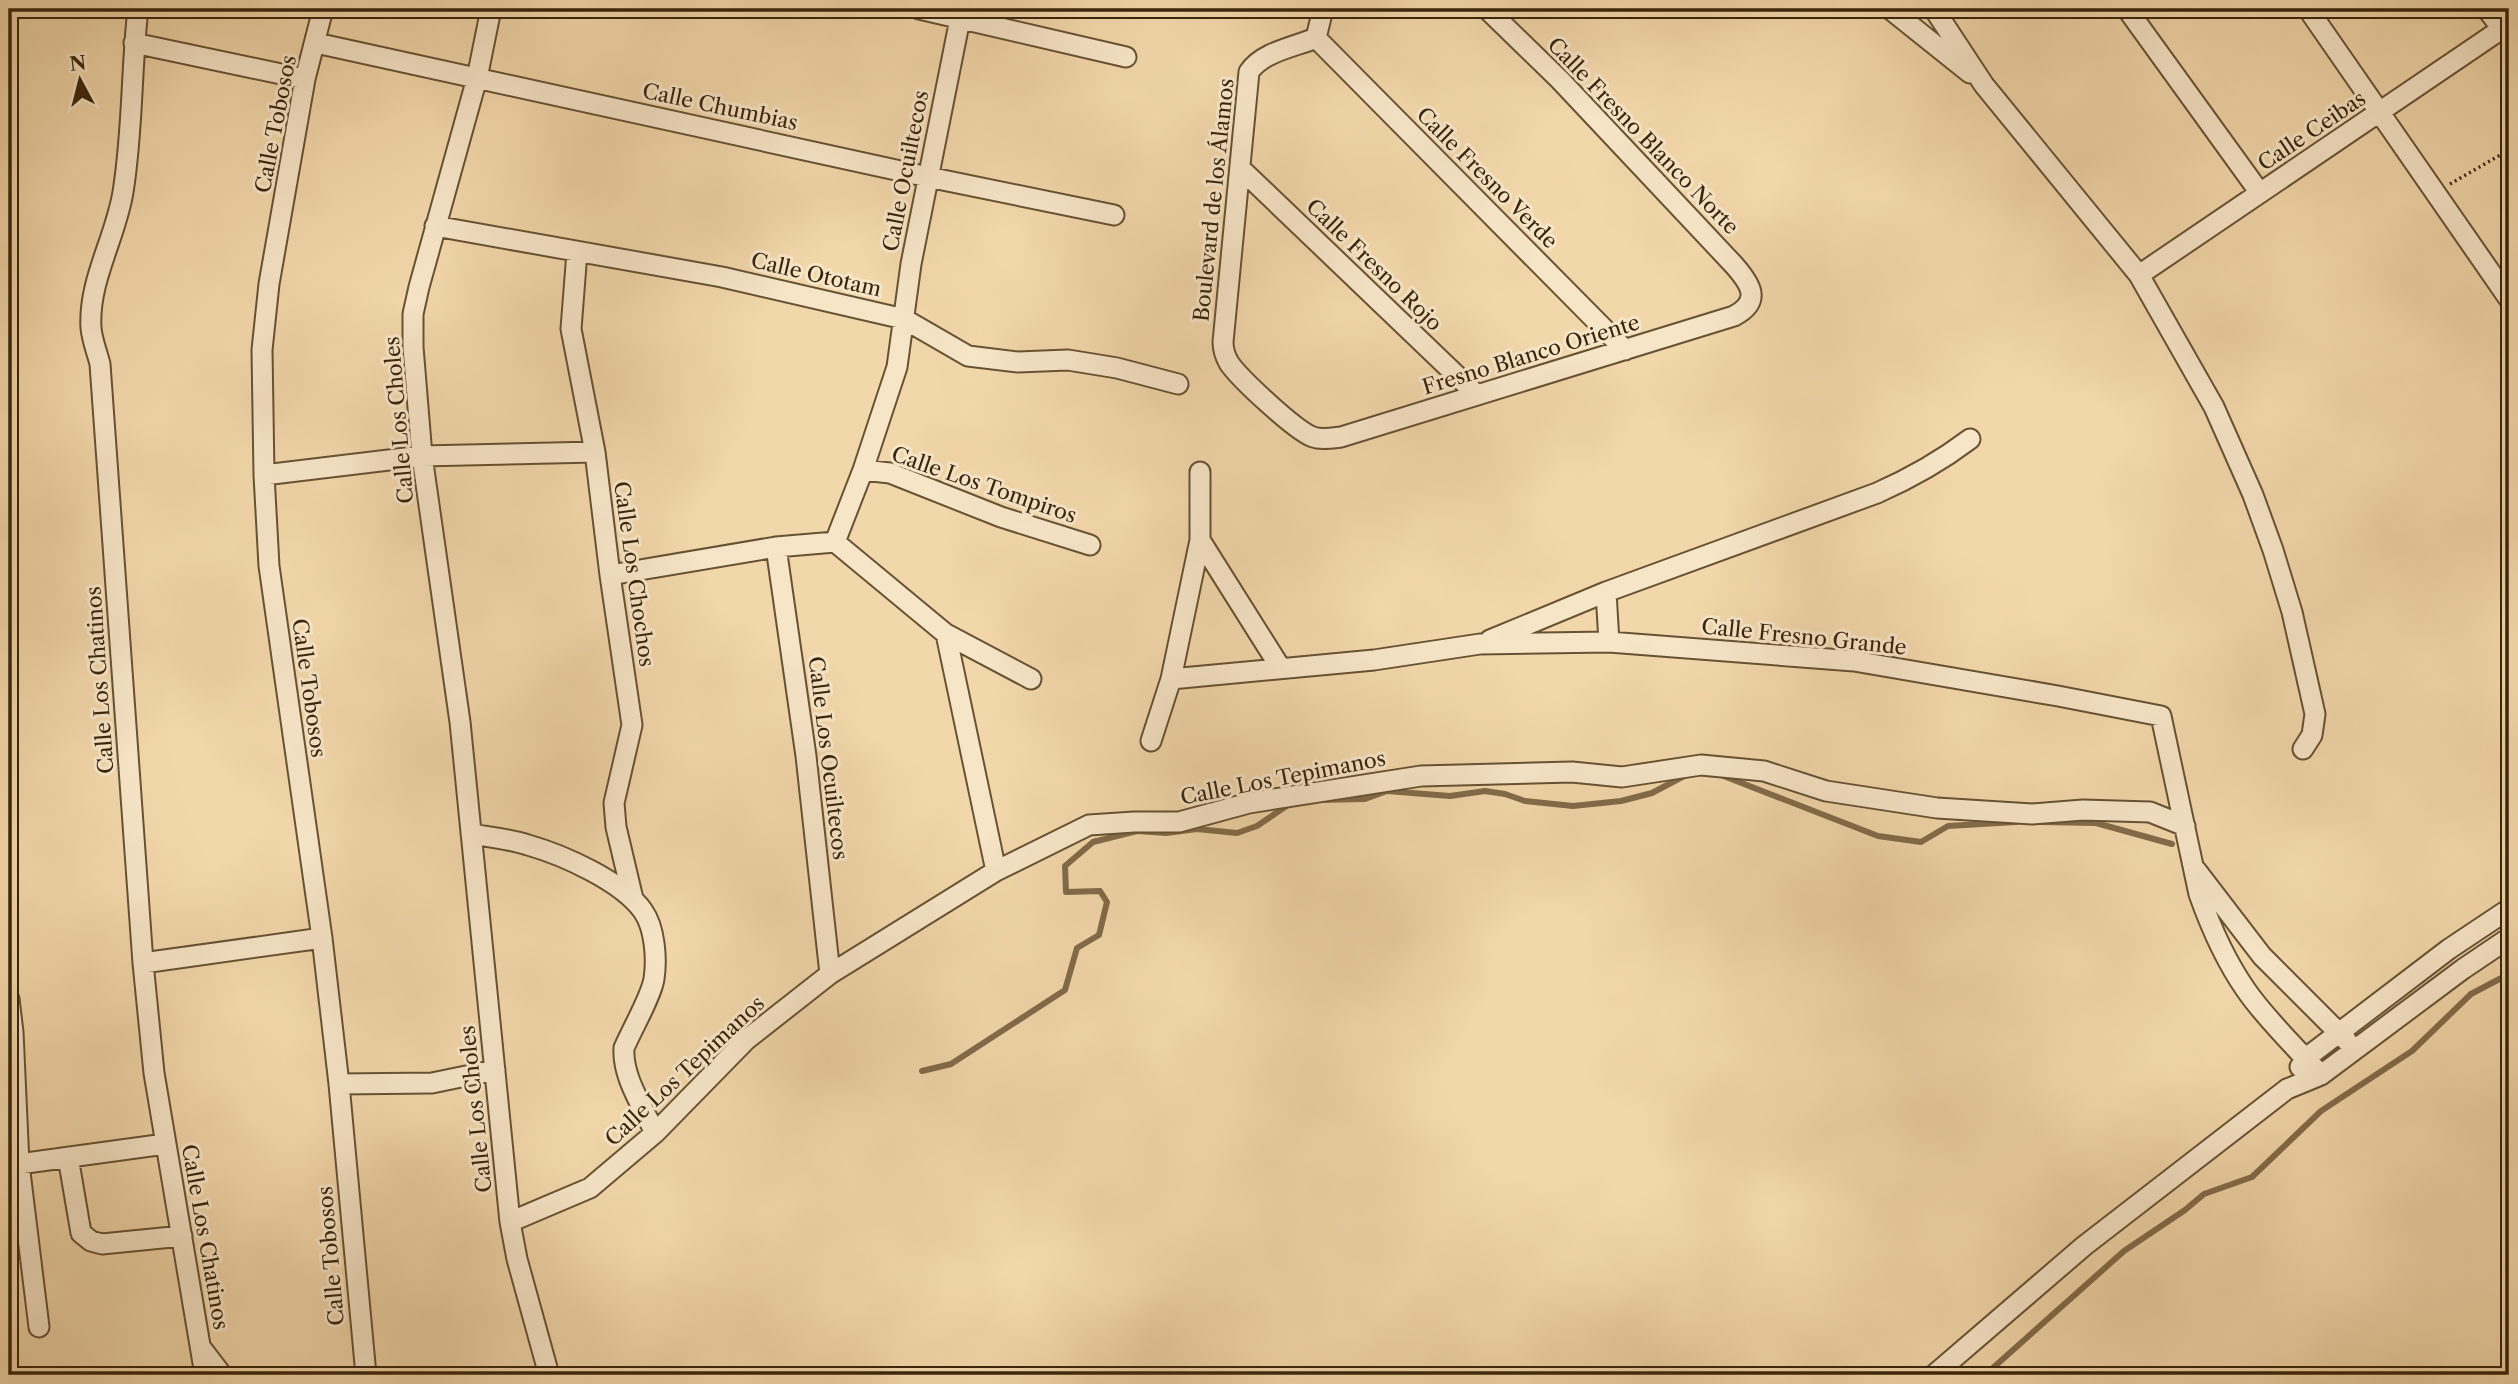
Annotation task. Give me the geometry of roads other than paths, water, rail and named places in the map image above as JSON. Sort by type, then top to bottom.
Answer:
[{"type":"street","name":"Calle Los Chatinos","points":[[138,9],[134,43],[132,117],[123,194],[91,306],[91,330],[100,364],[143,963],[154,1073],[205,1375]]},
{"type":"street","name":"Calle Tobosos","points":[[323,9],[305,79],[269,284],[262,350],[264,475],[269,566],[322,938],[339,1084],[366,1375]]},
{"type":"street","name":"Calle Los Choles","points":[[491,9],[477,78],[413,314],[413,347],[422,456],[460,722],[510,1222],[517,1259],[549,1375]]},
{"type":"street","points":[[919,9],[961,13],[1126,57]]},
{"type":"street","points":[[1316,38],[1323,9]]},
{"type":"street","name":"Calle Fresno Blanco Norte","points":[[1488,9],[1560,80],[1734,264],[1747,280],[1751,303]]},
{"type":"street","points":[[1891,9],[1984,85]]},
{"type":"street","points":[[1934,9],[1984,85],[2139,275],[2214,407],[2253,495],[2291,612],[2315,714],[2312,735],[2303,749]]},
{"type":"street","points":[[2127,9],[2260,193]]},
{"type":"street","points":[[2308,9],[2509,299]]},
{"type":"street","points":[[2487,9],[2506,27]]},
{"type":"street","name":"Calle Ocuiltecos","points":[[835,541],[863,470],[897,367],[911,264],[961,13]]},
{"type":"street","name":"Calle Ceibas","points":[[2139,275],[2506,27]]},
{"type":"street","name":"Boulevard de los Álamos","points":[[1316,38],[1266,57],[1255,63],[1249,72],[1223,342],[1230,365],[1273,407],[1305,432],[1321,438]]},
{"type":"street","name":"Calle Fresno Verde","points":[[1316,38],[1625,350]]},
{"type":"street","points":[[134,43],[305,79]]},
{"type":"street","name":"Calle Chumbias","points":[[316,43],[1114,215]]},
{"type":"street","name":"Calle Fresno Rojo","points":[[1240,169],[1477,395]]},
{"type":"street","name":"Calle Ototam","points":[[435,226],[722,277],[904,319],[968,356],[1018,362],[1068,360],[1117,368],[1178,384]]},
{"type":"street","name":"Calle Los Chochos","points":[[577,252],[571,329],[595,452],[632,725],[614,803],[616,827],[633,899]]},
{"type":"street","name":"Fresno Blanco Oriente","points":[[1321,438],[1341,438],[1734,316],[1743,312],[1751,303]]},
{"type":"street","name":"Calle Fresno Grande","points":[[1480,644],[1606,592],[1877,493],[1925,470],[1970,439]]},
{"type":"street","points":[[264,475],[422,456],[595,452]]},
{"type":"street","name":"Calle Los Tompiros","points":[[863,470],[890,472],[1001,517],[1090,545]]},
{"type":"street","points":[[1151,741],[1171,679],[1200,540],[1200,472]]},
{"type":"street","points":[[1200,540],[1280,667]]},
{"type":"street","points":[[610,575],[776,547],[835,541],[946,634],[1031,679]]},
{"type":"street","name":"Calle Los Ocuiltecos","points":[[776,547],[806,756],[830,974]]},
{"type":"street","points":[[1606,592],[1609,642]]},
{"type":"street","points":[[946,634],[996,871]]},
{"type":"street","name":"Calle Fresno Grande","points":[[1171,679],[1374,660],[1480,644],[1609,642],[1854,661],[2161,716],[2185,827]]},
{"type":"street","name":"Calle Los Tepimanos","points":[[510,1222],[590,1188],[655,1133],[746,1040],[830,974],[996,871],[1089,825],[1179,821],[1249,803],[1421,776],[1572,772],[1622,777],[1701,765],[1765,771],[1826,791],[1937,808],[2032,814],[2083,810],[2150,812],[2185,827]]},
{"type":"street","points":[[2185,827],[2208,921],[2223,953],[2247,993],[2321,1075]]},
{"type":"street","points":[[471,834],[527,844],[563,857],[612,884],[633,899],[645,912],[651,927],[655,954],[654,981],[624,1048],[624,1058],[631,1083],[655,1133]]},
{"type":"street","points":[[2194,867],[2262,957],[2355,1050]]},
{"type":"street","points":[[2287,1089],[2305,1058],[2449,949],[2509,909]]},
{"type":"street","points":[[143,963],[322,938]]},
{"type":"street","points":[[1934,1375],[2084,1246],[2287,1089],[2321,1075],[2509,938]]},
{"type":"street","points":[[9,999],[19,1164],[39,1327]]},
{"type":"street","points":[[339,1084],[432,1083],[495,1070]]},
{"type":"street","points":[[19,1164],[165,1144]]},
{"type":"street","points":[[68,1157],[81,1233],[91,1241],[102,1244],[182,1236]]},
{"type":"street","name":"Calle Los Chatinos","points":[[202,1349],[222,1375]]},
{"type":"waterway","points":[[1318,800],[1365,799],[1387,791],[1450,796],[1485,791],[1525,801],[1573,806],[1621,801],[1652,793],[1686,775]]},
{"type":"waterway","points":[[1721,775],[1878,836],[1921,842],[1948,826],[2016,822]]},
{"type":"waterway","points":[[922,1071],[951,1064],[1065,990],[1077,948],[1099,935],[1107,902],[1100,891],[1066,892],[1065,866],[1093,842],[1137,831],[1166,833],[1197,829],[1237,833],[1257,826],[1291,803]]},
{"type":"waterway","points":[[2041,822],[2096,823],[2172,844]]},
{"type":"waterway","points":[[1985,1375],[2124,1251],[2204,1194],[2252,1177],[2321,1111],[2412,1051],[2471,994],[2509,974]]}]
